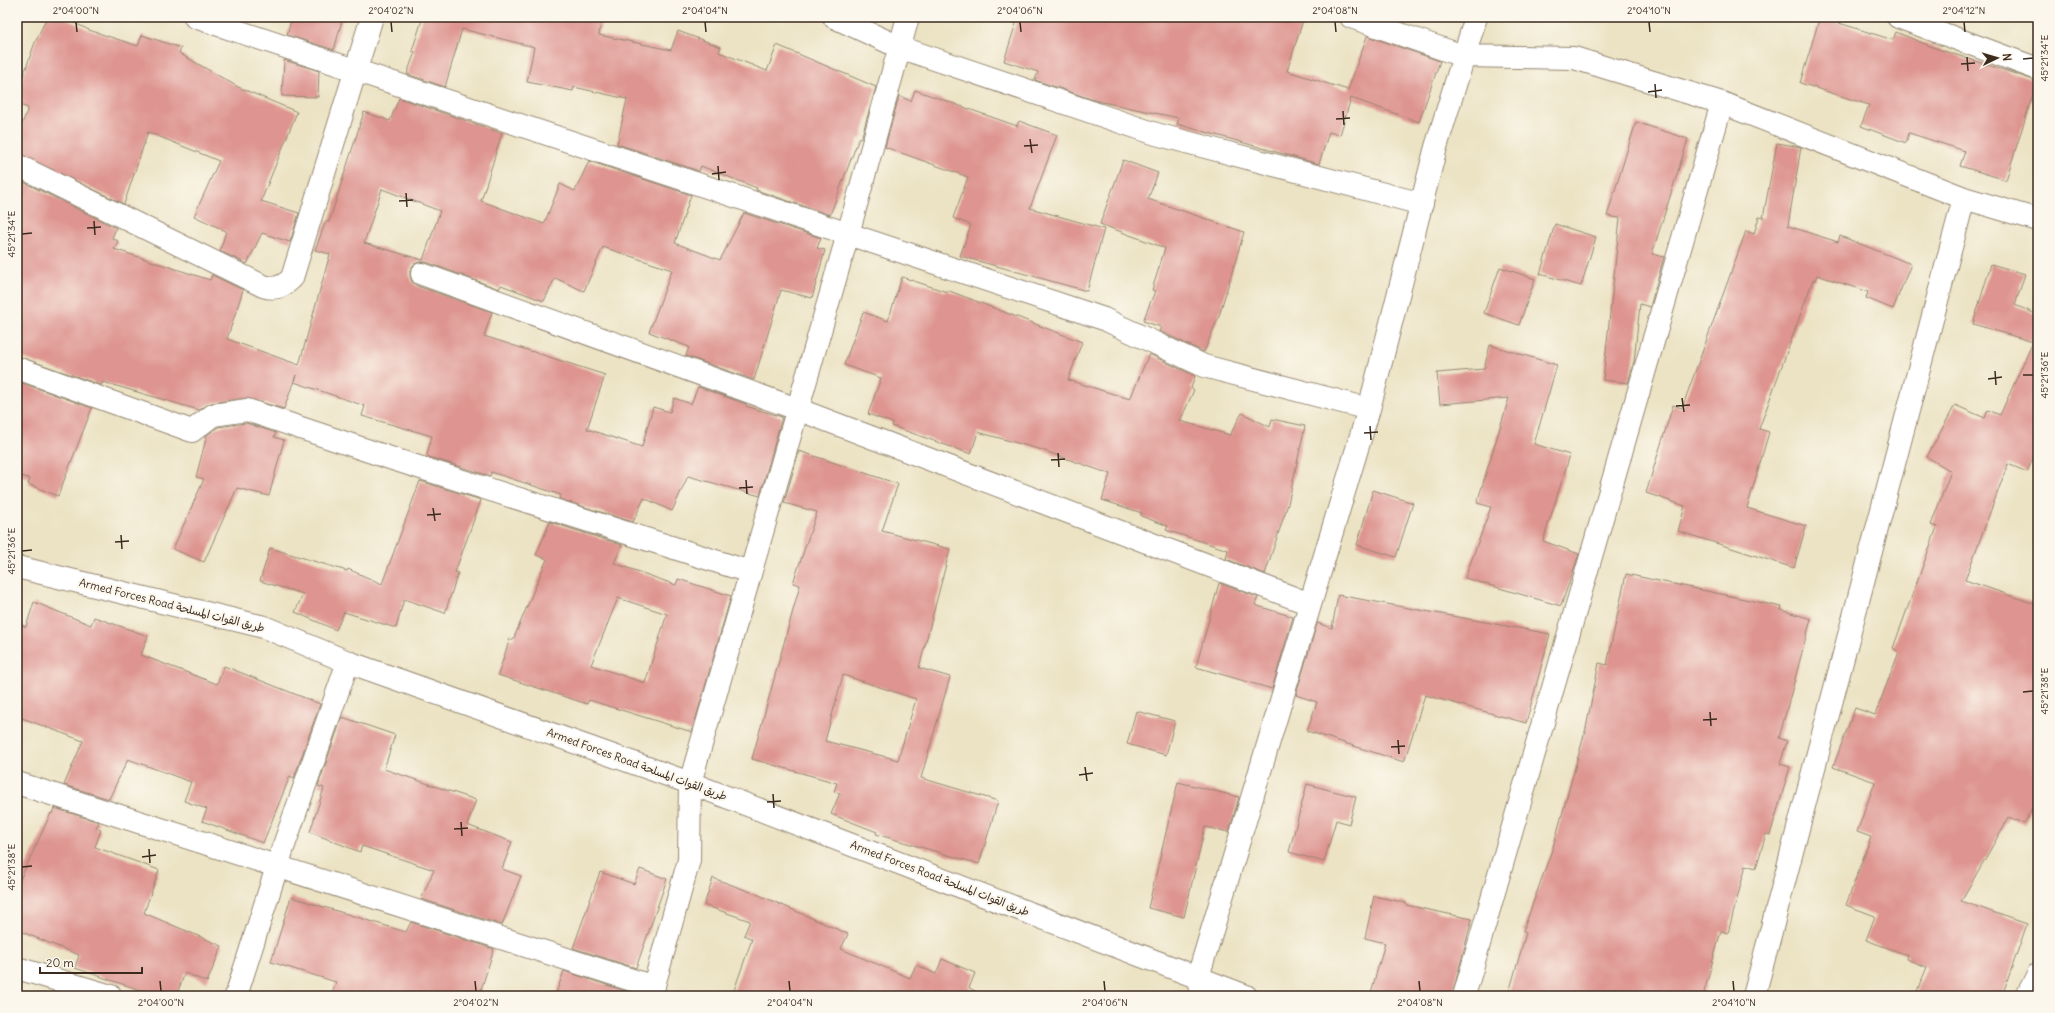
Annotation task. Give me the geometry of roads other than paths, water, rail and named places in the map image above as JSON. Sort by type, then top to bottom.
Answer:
[{"type":"street","points":[[195,17],[1104,319],[1204,366],[1369,409]]},
{"type":"street","points":[[17,164],[263,286],[272,289],[280,287],[292,278],[357,72],[372,17]]},
{"type":"street","points":[[834,17],[899,46],[1156,134],[1422,204]]},
{"type":"street","points":[[17,783],[652,992],[689,860],[690,783],[848,234],[908,17]]},
{"type":"street","points":[[1351,17],[1463,56],[1574,58],[1722,103],[1964,198],[2038,220]]},
{"type":"street","points":[[1200,986],[1310,604],[1369,409],[1436,146],[1476,17]]},
{"type":"street","points":[[1898,17],[2038,69]]},
{"type":"street","points":[[1464,996],[1722,103]]},
{"type":"street","points":[[1754,996],[1964,198]]},
{"type":"street","points":[[422,274],[797,409],[1310,604]]},
{"type":"street","points":[[17,368],[192,431],[213,415],[247,410],[393,459],[750,572]]},
{"type":"street","name":"Armed Forces Road طريق القوات المسلحة","points":[[17,567],[264,627],[348,662],[690,783],[1200,986],[1246,996]]},
{"type":"street","points":[[236,996],[277,868],[348,662]]},
{"type":"street","points":[[17,968],[111,996]]},
{"type":"street","points":[[2027,996],[2038,974]]}]
